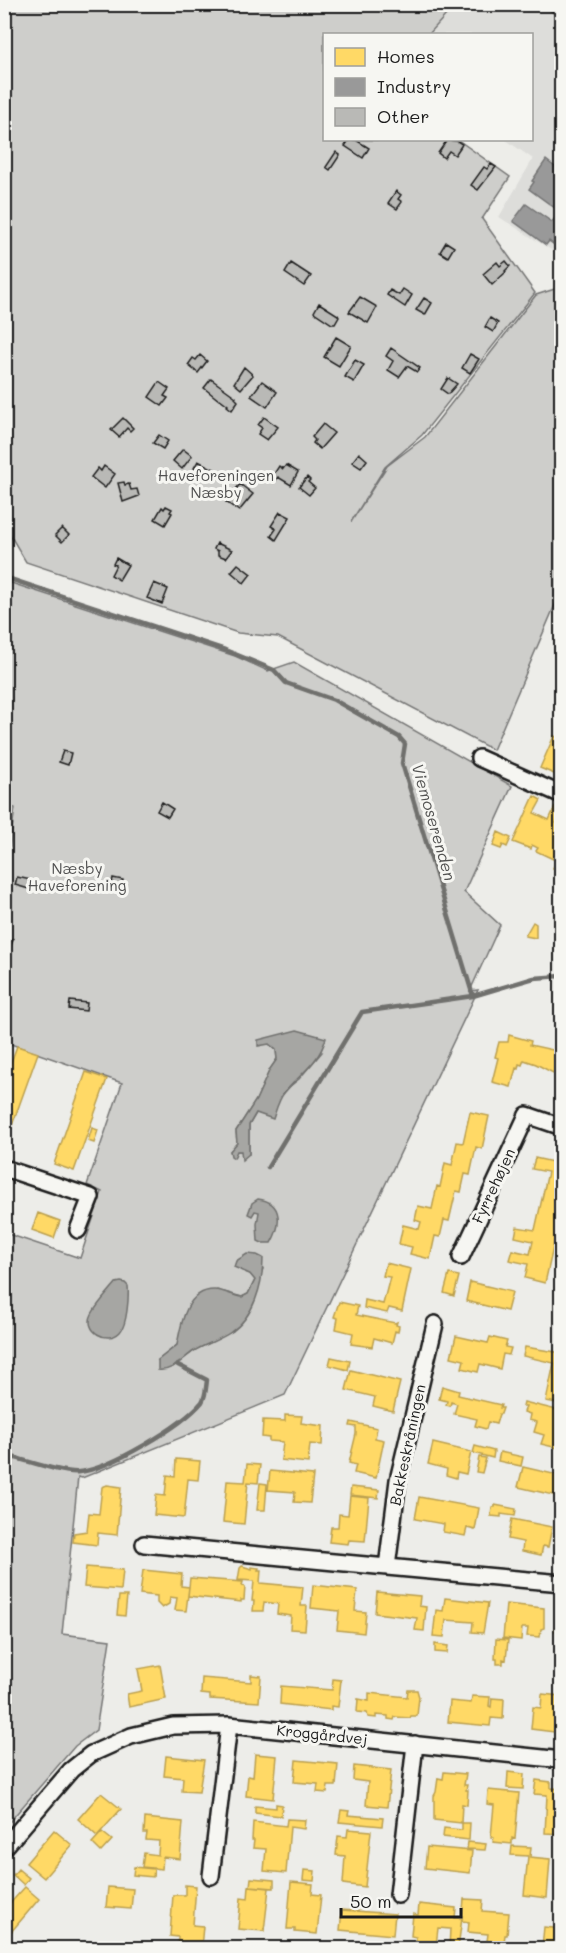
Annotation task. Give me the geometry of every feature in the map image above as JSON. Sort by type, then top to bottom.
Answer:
[{"type":"street","points":[[479,758],[561,795]]},
{"type":"street","name":"Fyrrehøjen","points":[[461,1257],[527,1115],[561,1127]]},
{"type":"street","points":[[4,1168],[91,1197],[78,1230]]},
{"type":"street","name":"Bakkeskråningen","points":[[387,1567],[398,1480],[435,1324]]},
{"type":"street","points":[[144,1544],[561,1583]]},
{"type":"street","points":[[211,1876],[229,1725]]},
{"type":"street","name":"Kroggårdvej","points":[[4,1848],[71,1770],[91,1754],[131,1736],[173,1726],[229,1725],[561,1760]]},
{"type":"street","points":[[398,1895],[415,1744]]},
{"type":"shaded area","points":[[455,5],[561,5],[561,256],[499,217],[533,159],[507,141],[533,141],[533,33],[430,33]]},
{"type":"shaded area","points":[[297,1030],[326,1038],[323,1047],[314,1061],[283,1095],[273,1119],[256,1113],[249,1125],[249,1154],[242,1160],[241,1151],[237,1151],[234,1158],[230,1151],[237,1143],[236,1131],[256,1100],[277,1059],[276,1050],[269,1044],[258,1046],[258,1040]]},
{"type":"shaded area","points":[[258,1199],[272,1205],[278,1216],[277,1229],[271,1243],[258,1241],[259,1212],[255,1211],[252,1216],[248,1214],[252,1203]]},
{"type":"shaded area","points":[[247,1254],[263,1258],[259,1289],[246,1318],[231,1332],[194,1351],[173,1367],[158,1370],[158,1360],[177,1345],[186,1310],[197,1296],[214,1290],[242,1297],[248,1294],[255,1280],[250,1274],[234,1267],[236,1261]]},
{"type":"shaded area","points":[[121,1282],[128,1286],[128,1304],[124,1323],[120,1332],[115,1336],[103,1336],[93,1331],[90,1320],[92,1314],[116,1283]]},
{"type":"green space","name":"Haveforeningen Næsby","points":[[5,5],[455,5],[430,33],[323,33],[323,141],[459,141],[510,177],[482,219],[535,293],[422,435],[385,467],[351,522],[387,466],[425,437],[536,295],[561,287],[561,591],[493,750],[278,637],[238,633],[26,562],[5,528]]},
{"type":"green space","name":"Næsby Haveforening","points":[[5,581],[235,656],[268,671],[294,662],[512,786],[464,892],[500,925],[470,991],[478,990],[285,1395],[82,1478],[78,1477],[62,1634],[110,1640],[96,1730],[75,1746],[5,1827],[5,1233],[80,1258],[102,1192],[87,1185],[122,1083],[5,1042],[5,878],[15,808],[5,806]],"holes":[[[269,1044],[322,1052],[299,1079],[256,1113],[249,1125],[249,1154],[236,1151],[234,1157],[230,1151],[237,1143],[236,1131],[256,1100],[277,1059],[276,1050]],[[263,1269],[233,1331],[195,1350],[173,1367],[158,1360],[177,1345],[217,1290],[242,1297],[248,1294],[255,1280],[250,1274],[240,1270]]]},
{"type":"building: Homes","points":[[554,736],[562,739],[562,769],[559,776],[540,768]]},
{"type":"building: Homes","points":[[534,796],[541,800],[534,813],[549,820],[556,805],[562,808],[556,823],[562,825],[562,872],[553,868],[558,859],[555,856],[553,859],[536,851],[538,848],[532,845],[531,849],[513,842]]},
{"type":"building: Homes","points":[[498,832],[511,838],[507,847],[503,845],[501,849],[493,846]]},
{"type":"building: Homes","points":[[533,922],[536,924],[536,938],[525,936]]},
{"type":"building: Homes","points":[[509,1035],[531,1041],[530,1045],[562,1052],[562,1065],[557,1075],[524,1060],[522,1065],[519,1064],[518,1069],[516,1068],[511,1087],[492,1082],[499,1042],[508,1042]]},
{"type":"building: Homes","points":[[17,1046],[38,1053],[5,1145],[4,1081]]},
{"type":"building: Homes","points":[[86,1072],[107,1079],[74,1171],[54,1164]]},
{"type":"building: Homes","points":[[470,1112],[489,1116],[482,1149],[476,1147],[470,1175],[465,1174],[461,1192],[456,1191],[449,1221],[444,1220],[440,1237],[435,1236],[430,1259],[410,1254],[412,1247],[399,1244],[403,1225],[419,1229],[421,1222],[415,1220],[418,1206],[432,1209],[445,1163],[452,1165],[457,1142],[463,1143]]},
{"type":"building: Homes","points":[[92,1128],[98,1130],[94,1143],[88,1141]]},
{"type":"building: Homes","points":[[535,1158],[562,1164],[562,1208],[545,1283],[525,1278],[528,1264],[509,1260],[512,1250],[530,1254],[533,1241],[515,1237],[517,1227],[535,1230],[548,1172],[532,1169]]},
{"type":"building: Homes","points":[[38,1213],[60,1221],[54,1238],[32,1230]]},
{"type":"building: Homes","points":[[386,1263],[411,1269],[402,1311],[389,1308],[387,1313],[364,1308],[365,1300],[383,1304],[390,1277],[383,1276]]},
{"type":"building: Homes","points":[[449,1274],[459,1276],[454,1296],[444,1293]]},
{"type":"building: Homes","points":[[470,1282],[512,1292],[507,1311],[466,1301]]},
{"type":"building: Homes","points":[[339,1302],[358,1306],[356,1315],[397,1322],[398,1332],[395,1331],[392,1343],[374,1338],[372,1347],[351,1344],[353,1333],[336,1329],[338,1318],[334,1317]]},
{"type":"building: Homes","points":[[456,1336],[488,1343],[490,1337],[507,1341],[505,1347],[511,1348],[509,1355],[503,1354],[500,1369],[480,1364],[478,1372],[462,1368],[464,1360],[451,1357]]},
{"type":"building: Homes","points":[[525,1347],[562,1353],[562,1404],[546,1401],[554,1363],[523,1356]]},
{"type":"building: Homes","points":[[331,1357],[350,1361],[348,1370],[329,1365]]},
{"type":"building: Homes","points":[[351,1370],[400,1382],[393,1411],[373,1406],[375,1397],[346,1390]]},
{"type":"building: Homes","points":[[442,1386],[459,1391],[458,1395],[501,1405],[500,1408],[503,1408],[496,1424],[488,1422],[486,1429],[475,1426],[477,1419],[454,1414],[457,1404],[451,1402],[450,1406],[446,1405],[447,1401],[439,1399]]},
{"type":"building: Homes","points":[[524,1402],[561,1411],[562,1449],[541,1444],[544,1435],[534,1432],[537,1422],[529,1420],[530,1414],[524,1412],[526,1406],[523,1406]]},
{"type":"building: Homes","points":[[285,1415],[302,1416],[301,1423],[323,1426],[322,1445],[310,1444],[308,1463],[281,1460],[283,1442],[269,1441],[269,1438],[262,1437],[263,1420],[285,1421]]},
{"type":"building: Homes","points":[[351,1422],[377,1428],[375,1438],[384,1440],[376,1478],[354,1473],[356,1465],[349,1463],[356,1434],[356,1427],[350,1426]]},
{"type":"building: Homes","points":[[433,1443],[471,1452],[466,1474],[457,1472],[456,1478],[446,1475],[447,1469],[428,1464]]},
{"type":"building: Homes","points":[[475,1446],[494,1451],[493,1458],[473,1453]]},
{"type":"building: Homes","points":[[500,1452],[523,1457],[521,1466],[498,1461]]},
{"type":"building: Homes","points":[[479,1457],[486,1458],[482,1473],[476,1472]]},
{"type":"building: Homes","points":[[176,1459],[200,1461],[198,1480],[188,1479],[184,1518],[154,1515],[156,1495],[165,1496],[167,1475],[175,1476]]},
{"type":"building: Homes","points":[[247,1464],[260,1465],[258,1483],[248,1482],[244,1524],[223,1522],[227,1481],[245,1482]]},
{"type":"building: Homes","points":[[523,1467],[562,1476],[558,1496],[518,1487]]},
{"type":"building: Homes","points":[[270,1471],[313,1475],[310,1503],[294,1502],[295,1492],[268,1490]]},
{"type":"building: Homes","points":[[260,1483],[267,1484],[265,1510],[257,1510]]},
{"type":"building: Homes","points":[[107,1485],[121,1487],[117,1535],[98,1533],[97,1545],[73,1542],[74,1533],[87,1531],[89,1513],[99,1514],[102,1487]]},
{"type":"building: Homes","points":[[351,1487],[379,1490],[378,1498],[350,1495]]},
{"type":"building: Homes","points":[[350,1496],[369,1498],[365,1541],[349,1540],[348,1544],[329,1542],[331,1527],[338,1527],[339,1514],[348,1515]]},
{"type":"building: Homes","points":[[419,1497],[479,1508],[475,1530],[467,1528],[465,1536],[443,1532],[444,1524],[415,1519]]},
{"type":"building: Homes","points":[[495,1505],[516,1509],[515,1516],[501,1514],[501,1517],[491,1516],[492,1507]]},
{"type":"building: Homes","points":[[512,1519],[552,1527],[548,1547],[543,1546],[541,1555],[522,1551],[523,1542],[508,1539]]},
{"type":"building: Homes","points":[[242,1566],[252,1569],[252,1567],[259,1568],[258,1570],[261,1570],[260,1583],[303,1587],[301,1606],[307,1606],[305,1630],[290,1629],[291,1616],[277,1614],[278,1604],[264,1602],[263,1611],[253,1611],[254,1581],[238,1580]]},
{"type":"building: Homes","points":[[86,1567],[123,1570],[121,1590],[84,1587]]},
{"type":"building: Homes","points":[[143,1570],[182,1574],[181,1586],[189,1587],[186,1611],[175,1610],[177,1598],[170,1597],[169,1604],[162,1608],[157,1603],[157,1596],[140,1594]]},
{"type":"building: Homes","points":[[190,1578],[243,1582],[244,1600],[241,1602],[188,1596]]},
{"type":"building: Homes","points":[[313,1585],[357,1590],[355,1611],[366,1612],[364,1633],[337,1630],[339,1611],[311,1608]]},
{"type":"building: Homes","points":[[377,1592],[420,1596],[419,1606],[426,1607],[424,1631],[415,1630],[417,1618],[375,1613]]},
{"type":"building: Homes","points":[[119,1596],[127,1596],[125,1616],[117,1615]]},
{"type":"building: Homes","points":[[445,1598],[488,1603],[483,1633],[472,1632],[473,1622],[446,1620],[444,1637],[433,1636],[436,1610],[443,1611]]},
{"type":"building: Homes","points":[[506,1604],[544,1608],[544,1628],[541,1629],[540,1637],[527,1636],[528,1628],[522,1628],[521,1640],[503,1638]]},
{"type":"building: Homes","points":[[558,1610],[562,1610],[562,1632],[555,1631]]},
{"type":"building: Homes","points":[[496,1639],[508,1640],[506,1660],[503,1659],[503,1664],[497,1664],[497,1659],[495,1659]]},
{"type":"building: Homes","points":[[435,1644],[448,1646],[447,1653],[435,1652]]},
{"type":"building: Homes","points":[[160,1665],[166,1699],[129,1707],[127,1694],[142,1691],[138,1669]]},
{"type":"building: Homes","points":[[251,1675],[261,1676],[259,1702],[210,1699],[210,1695],[201,1694],[202,1678],[251,1682]]},
{"type":"building: Homes","points":[[333,1679],[341,1680],[338,1707],[331,1706],[331,1710],[280,1704],[281,1686],[332,1690]]},
{"type":"building: Homes","points":[[408,1690],[417,1690],[419,1697],[417,1716],[395,1717],[394,1720],[388,1719],[388,1716],[368,1717],[367,1713],[357,1712],[358,1699],[369,1701],[369,1693],[407,1697]]},
{"type":"building: Homes","points":[[542,1694],[562,1696],[562,1733],[531,1729],[533,1707],[541,1708]]},
{"type":"building: Homes","points":[[472,1696],[490,1697],[489,1706],[491,1707],[492,1698],[504,1699],[503,1719],[491,1718],[490,1726],[448,1722],[450,1701],[471,1703]]},
{"type":"building: Homes","points":[[255,1754],[277,1756],[273,1799],[246,1796],[248,1776],[253,1777]]},
{"type":"building: Homes","points":[[166,1756],[204,1760],[199,1792],[182,1791],[183,1778],[164,1776]]},
{"type":"building: Homes","points":[[296,1760],[338,1764],[336,1786],[328,1786],[327,1793],[317,1792],[318,1784],[294,1782]]},
{"type":"building: Homes","points":[[354,1766],[391,1770],[387,1807],[366,1805],[368,1782],[353,1780]]},
{"type":"building: Homes","points":[[444,1772],[466,1774],[464,1785],[467,1785],[466,1790],[468,1790],[467,1805],[462,1804],[461,1823],[434,1820],[434,1796],[438,1778],[443,1779]]},
{"type":"building: Homes","points":[[508,1772],[524,1774],[523,1789],[507,1788]]},
{"type":"building: Homes","points":[[536,1780],[551,1782],[551,1788],[562,1789],[562,1834],[545,1833],[547,1795],[534,1794]]},
{"type":"building: Homes","points":[[488,1790],[519,1793],[515,1839],[512,1838],[512,1844],[493,1842],[494,1837],[491,1837],[494,1805],[487,1804]]},
{"type":"building: Homes","points":[[101,1793],[121,1809],[97,1836],[78,1819]]},
{"type":"building: Homes","points":[[276,1804],[282,1805],[281,1816],[255,1813],[255,1806],[276,1808]]},
{"type":"building: Homes","points":[[341,1810],[349,1811],[348,1815],[383,1818],[382,1826],[339,1822]]},
{"type":"building: Homes","points":[[145,1818],[183,1822],[180,1859],[163,1857],[162,1869],[142,1867],[144,1853],[158,1855],[159,1841],[146,1840]]},
{"type":"building: Homes","points":[[287,1819],[305,1820],[304,1829],[290,1827],[286,1873],[264,1871],[266,1849],[253,1848],[253,1822],[286,1826]]},
{"type":"building: Homes","points":[[462,1823],[470,1823],[469,1840],[443,1837],[444,1828],[462,1830]]},
{"type":"building: Homes","points":[[348,1829],[371,1831],[365,1887],[343,1884],[345,1856],[336,1855],[338,1836],[347,1837]]},
{"type":"building: Homes","points":[[54,1830],[72,1845],[44,1878],[26,1863]]},
{"type":"building: Homes","points":[[102,1832],[112,1840],[101,1852],[92,1843]]},
{"type":"building: Homes","points":[[468,1842],[486,1844],[485,1850],[467,1849]]},
{"type":"building: Homes","points":[[512,1846],[531,1847],[530,1857],[550,1859],[547,1898],[524,1895],[528,1856],[511,1855]]},
{"type":"building: Homes","points":[[427,1847],[472,1851],[470,1873],[425,1868]]},
{"type":"building: Homes","points":[[134,1867],[154,1869],[153,1877],[133,1875]]},
{"type":"building: Homes","points":[[18,1869],[29,1878],[24,1885],[13,1875]]},
{"type":"building: Homes","points":[[304,1870],[315,1871],[314,1881],[303,1880]]},
{"type":"building: Homes","points":[[251,1878],[274,1880],[274,1888],[250,1886]]},
{"type":"building: Homes","points":[[291,1882],[313,1884],[312,1894],[321,1895],[317,1934],[287,1929]]},
{"type":"building: Homes","points":[[185,1885],[196,1886],[193,1925],[203,1926],[201,1948],[178,1947],[178,1937],[170,1936],[173,1895],[185,1895]]},
{"type":"building: Homes","points":[[249,1886],[269,1888],[264,1931],[238,1929],[241,1898],[248,1899]]},
{"type":"building: Homes","points":[[25,1887],[39,1899],[11,1932],[4,1926],[4,1910]]},
{"type":"building: Homes","points":[[108,1887],[133,1889],[131,1909],[106,1907]]},
{"type":"building: Homes","points":[[464,1899],[483,1900],[482,1911],[509,1913],[504,1942],[487,1941],[488,1934],[468,1932],[469,1922],[462,1921]]},
{"type":"building: Homes","points":[[419,1904],[456,1908],[455,1918],[462,1918],[458,1948],[449,1948],[450,1929],[438,1928],[436,1946],[416,1942],[416,1937],[411,1936],[413,1914],[418,1915]]},
{"type":"building: Homes","points":[[342,1910],[395,1914],[393,1935],[340,1930]]},
{"type":"building: Homes","points":[[544,1927],[562,1929],[562,1948],[534,1948],[542,1947]]},
{"type":"building: Homes","points":[[4,1942],[25,1945],[24,1948],[4,1948]]},
{"type":"building: Industry","points":[[541,4],[562,4],[562,19]]},
{"type":"building: Industry","points":[[562,158],[562,202],[555,208],[529,189],[546,160],[555,167]]},
{"type":"building: Industry","points":[[526,204],[552,222],[562,209],[562,251],[549,241],[546,245],[513,221]]},
{"type":"building: Other","points":[[348,141],[358,141],[369,148],[363,158],[345,146]]},
{"type":"building: Other","points":[[446,141],[457,141],[462,144],[455,155],[449,151],[444,158],[438,153]]},
{"type":"building: Other","points":[[336,152],[340,155],[330,170],[326,167]]},
{"type":"building: Other","points":[[491,164],[496,167],[478,190],[471,185],[484,167],[487,169]]},
{"type":"building: Other","points":[[396,191],[401,195],[398,199],[402,202],[397,209],[388,203]]},
{"type":"building: Other","points":[[446,242],[454,247],[448,257],[440,252]]},
{"type":"building: Other","points":[[506,261],[510,266],[492,285],[483,274],[497,262],[500,266]]},
{"type":"building: Other","points":[[291,263],[311,276],[304,286],[285,273]]},
{"type":"building: Other","points":[[403,289],[412,295],[405,307],[387,295],[390,290],[399,295]]},
{"type":"building: Other","points":[[360,297],[377,307],[368,323],[349,312]]},
{"type":"building: Other","points":[[424,298],[432,303],[425,315],[416,310]]},
{"type":"building: Other","points":[[319,303],[338,315],[335,324],[314,312]]},
{"type":"building: Other","points":[[490,318],[498,323],[493,332],[485,327]]},
{"type":"building: Other","points":[[336,337],[351,346],[339,366],[324,357]]},
{"type":"building: Other","points":[[391,348],[420,368],[417,372],[407,366],[399,377],[388,370],[393,361],[386,356]]},
{"type":"building: Other","points":[[470,354],[479,359],[470,373],[462,368]]},
{"type":"building: Other","points":[[200,355],[207,361],[198,373],[188,365],[193,358],[196,360]]},
{"type":"building: Other","points":[[355,360],[364,365],[354,382],[345,377]]},
{"type":"building: Other","points":[[244,367],[253,375],[241,389],[234,383]]},
{"type":"building: Other","points":[[448,378],[457,384],[448,394],[441,389]]},
{"type":"building: Other","points":[[211,379],[236,397],[238,401],[232,410],[204,388]]},
{"type":"building: Other","points":[[262,381],[277,392],[267,407],[251,396]]},
{"type":"building: Other","points":[[159,382],[169,389],[164,396],[168,398],[162,406],[149,397]]},
{"type":"building: Other","points":[[264,417],[278,427],[267,440],[258,434],[262,428],[258,425]]},
{"type":"building: Other","points":[[123,418],[133,428],[130,431],[127,428],[119,437],[111,430]]},
{"type":"building: Other","points":[[323,424],[334,433],[320,449],[313,443],[315,440],[312,437]]},
{"type":"building: Other","points":[[159,435],[168,441],[163,449],[153,443]]},
{"type":"building: Other","points":[[183,449],[192,456],[182,469],[173,461]]},
{"type":"building: Other","points":[[359,453],[367,460],[361,468],[352,462]]},
{"type":"building: Other","points":[[198,461],[214,469],[208,478],[194,468]]},
{"type":"building: Other","points":[[286,465],[298,472],[291,485],[278,477],[276,480],[272,477],[279,466],[283,469]]},
{"type":"building: Other","points":[[104,466],[115,474],[105,488],[91,477],[98,468],[101,471]]},
{"type":"building: Other","points":[[307,477],[310,480],[308,482],[315,488],[309,495],[299,487]]},
{"type":"building: Other","points":[[124,482],[125,485],[129,484],[131,490],[137,489],[139,496],[123,502],[118,483]]},
{"type":"building: Other","points":[[240,484],[253,494],[239,511],[226,502]]},
{"type":"building: Other","points":[[166,506],[172,509],[170,512],[172,513],[165,525],[155,519],[162,507],[164,509]]},
{"type":"building: Other","points":[[280,512],[290,517],[276,540],[271,536],[276,529],[271,526]]},
{"type":"building: Other","points":[[62,528],[69,535],[62,542],[55,535]]},
{"type":"building: Other","points":[[217,543],[232,550],[226,558],[218,555],[218,551],[214,549]]},
{"type":"building: Other","points":[[116,558],[128,565],[119,580],[111,575],[116,565],[113,564]]},
{"type":"building: Other","points":[[238,564],[251,574],[244,583],[231,572]]},
{"type":"building: Other","points":[[154,583],[168,589],[162,604],[147,598]]},
{"type":"building: Other","points":[[63,751],[71,753],[68,765],[59,762]]},
{"type":"building: Other","points":[[162,802],[173,809],[168,817],[157,811]]},
{"type":"building: Other","points":[[17,877],[31,880],[29,889],[15,885]]},
{"type":"building: Other","points":[[113,878],[123,880],[121,890],[111,888]]},
{"type":"building: Other","points":[[4,938],[13,939],[8,956],[4,955]]},
{"type":"building: Other","points":[[70,1001],[87,1003],[86,1011],[69,1009]]},
{"type":"waterway","name":"Viemoserenden","points":[[4,577],[225,650],[274,670],[286,683],[334,700],[399,737],[405,744],[402,763],[473,996],[534,978],[562,976]]},
{"type":"waterway","points":[[268,1167],[362,1012],[473,996]]},
{"type":"waterway","points":[[4,1457],[79,1472],[108,1463],[145,1445],[179,1423],[202,1402],[207,1380],[178,1365]]}]
